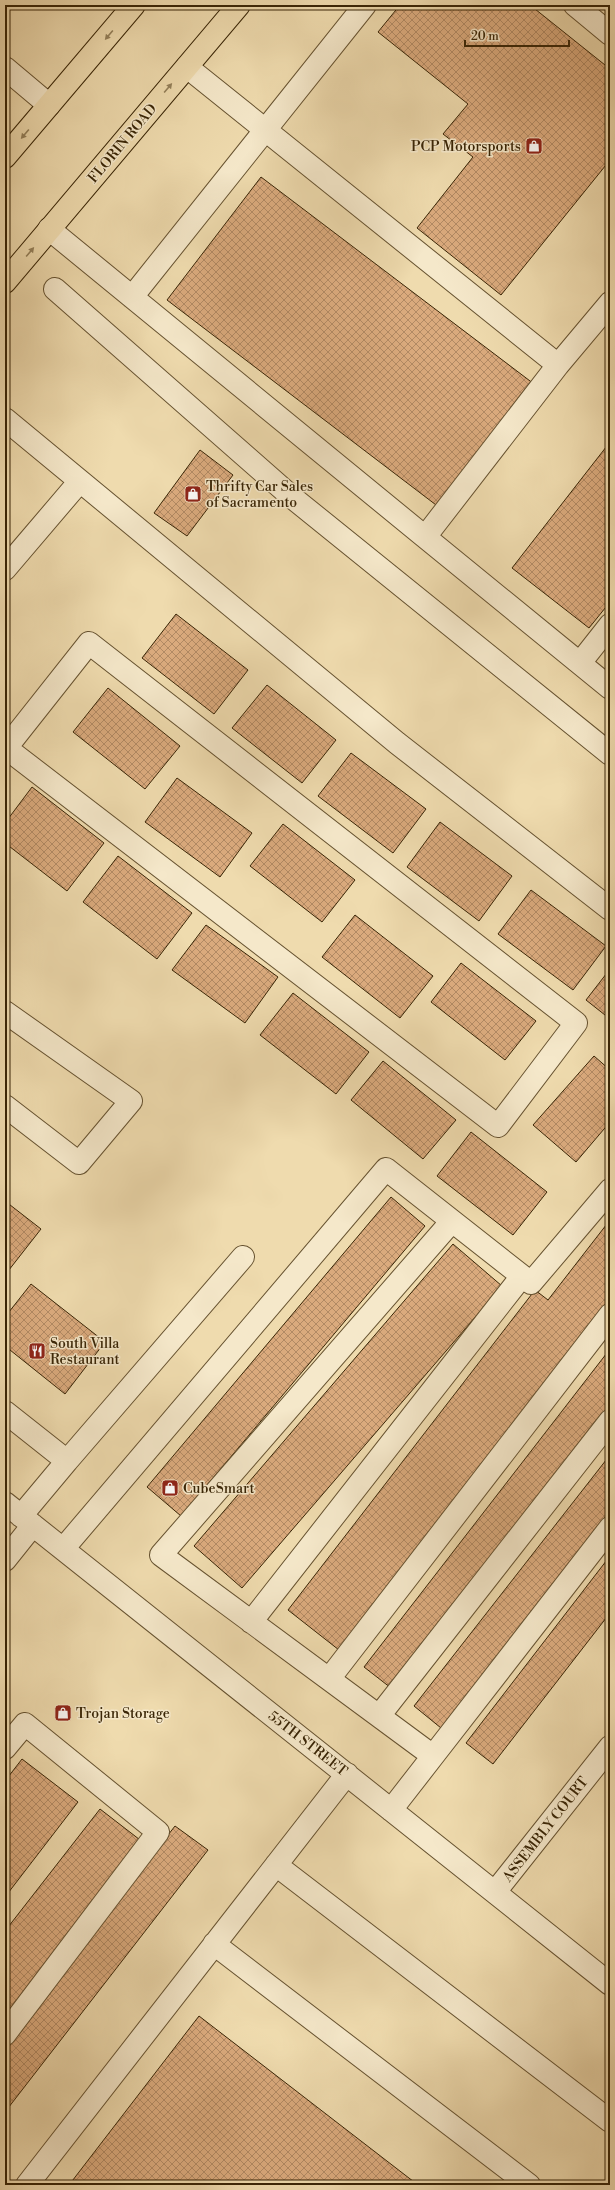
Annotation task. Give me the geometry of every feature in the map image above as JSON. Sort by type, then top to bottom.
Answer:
[{"type":"main road","points":[[5,157],[134,5]]},
{"type":"main road","name":"FLORIN ROAD","points":[[5,282],[239,5]]},
{"type":"street","points":[[132,297],[264,129],[365,5]]},
{"type":"street","points":[[574,5],[610,34]]},
{"type":"street","points":[[186,67],[558,365]]},
{"type":"street","points":[[5,68],[49,105]]},
{"type":"street","points":[[49,229],[610,688]]},
{"type":"street","points":[[55,289],[292,498],[610,754]]},
{"type":"street","points":[[425,537],[558,365],[610,303]]},
{"type":"street","points":[[5,419],[397,743],[610,909]]},
{"type":"street","points":[[5,569],[80,481]]},
{"type":"street","points":[[580,663],[610,625]]},
{"type":"street","points":[[89,643],[576,1023],[498,1126],[5,748],[89,643]]},
{"type":"street","points":[[5,1012],[131,1101],[79,1163],[5,1106]]},
{"type":"street","points":[[63,1549],[386,1169],[531,1282],[610,1190]]},
{"type":"street","points":[[433,1756],[160,1555],[452,1220]]},
{"type":"street","points":[[5,1560],[20,1515],[243,1257]]},
{"type":"street","points":[[251,1622],[522,1276]]},
{"type":"street","points":[[329,1679],[610,1316]]},
{"type":"street","points":[[5,1412],[67,1461]]},
{"type":"street","points":[[379,1716],[610,1421]]},
{"type":"street","name":"55TH STREET","points":[[20,1515],[610,1984]]},
{"type":"street","points":[[391,1810],[610,1528]]},
{"type":"street","points":[[5,1748],[24,1724],[158,1832],[5,2034]]},
{"type":"street","name":"ASSEMBLY COURT","points":[[495,1892],[610,1747]]},
{"type":"street","points":[[27,2185],[347,1774]]},
{"type":"street","points":[[276,1865],[610,2121]]},
{"type":"street","points":[[214,1944],[529,2185]]},
{"type":"building","name":"PCP Motorsports","points":[[400,5],[530,5],[610,69],[610,160],[501,295],[417,228],[473,157],[443,134],[468,104],[378,32]]},
{"type":"building","points":[[261,177],[534,384],[440,508],[167,300]]},
{"type":"building","points":[[610,442],[610,602],[589,628],[512,568]]},
{"type":"building","name":"Thrifty Car Sales of Sacramento","points":[[200,450],[233,475],[187,536],[154,513]]},
{"type":"building","points":[[176,614],[248,670],[214,714],[142,658]]},
{"type":"building","points":[[267,685],[336,740],[302,783],[232,728]]},
{"type":"building","points":[[108,688],[180,746],[145,789],[73,732]]},
{"type":"building","points":[[351,753],[426,809],[393,853],[318,796]]},
{"type":"building","points":[[177,778],[252,833],[220,877],[145,822]]},
{"type":"building","points":[[32,787],[104,843],[67,891],[5,843],[5,823]]},
{"type":"building","points":[[440,822],[512,876],[479,921],[407,867]]},
{"type":"building","points":[[283,824],[355,880],[322,922],[250,866]]},
{"type":"building","points":[[118,856],[192,913],[157,959],[83,902]]},
{"type":"building","points":[[531,890],[606,946],[573,990],[498,934]]},
{"type":"building","points":[[355,915],[433,976],[400,1018],[322,957]]},
{"type":"building","points":[[206,925],[278,977],[245,1023],[172,970]]},
{"type":"building","points":[[461,963],[536,1021],[505,1060],[431,1002]]},
{"type":"building","points":[[610,969],[610,1019],[586,1000]]},
{"type":"building","points":[[293,993],[369,1052],[336,1094],[260,1035]]},
{"type":"building","points":[[594,1056],[610,1070],[610,1122],[576,1162],[533,1125]]},
{"type":"building","points":[[383,1061],[456,1120],[423,1159],[351,1100]]},
{"type":"building","points":[[471,1132],[547,1192],[513,1235],[437,1176]]},
{"type":"building","points":[[391,1197],[425,1226],[181,1516],[147,1487]]},
{"type":"building","points":[[5,1201],[41,1229],[5,1275]]},
{"type":"building","points":[[610,1220],[610,1299],[339,1650],[288,1610],[535,1290],[548,1300]]},
{"type":"building","points":[[453,1244],[502,1286],[242,1588],[194,1546]]},
{"type":"building","points":[[31,1284],[105,1342],[65,1394],[5,1346],[5,1317]]},
{"type":"building","points":[[610,1349],[610,1405],[391,1688],[364,1667]]},
{"type":"building","points":[[610,1455],[610,1511],[441,1728],[414,1706]]},
{"type":"building","points":[[610,1556],[610,1613],[493,1764],[466,1743]]},
{"type":"building","points":[[22,1759],[78,1802],[5,1897],[5,1781]]},
{"type":"building","points":[[100,1809],[144,1843],[5,2023],[5,1931]]},
{"type":"building","points":[[175,1826],[208,1850],[5,2112],[5,2046]]},
{"type":"building","points":[[199,2016],[418,2185],[69,2185]]},
{"type":"place","name":"PCP Motorsports","points":[[534,146]]},
{"type":"place","name":"Thrifty Car Sales of Sacramento","points":[[193,494]]},
{"type":"place","name":"South Villa Restaurant","points":[[37,1351]]},
{"type":"place","name":"CubeSmart","points":[[170,1488]]},
{"type":"place","name":"Trojan Storage","points":[[63,1713]]}]
